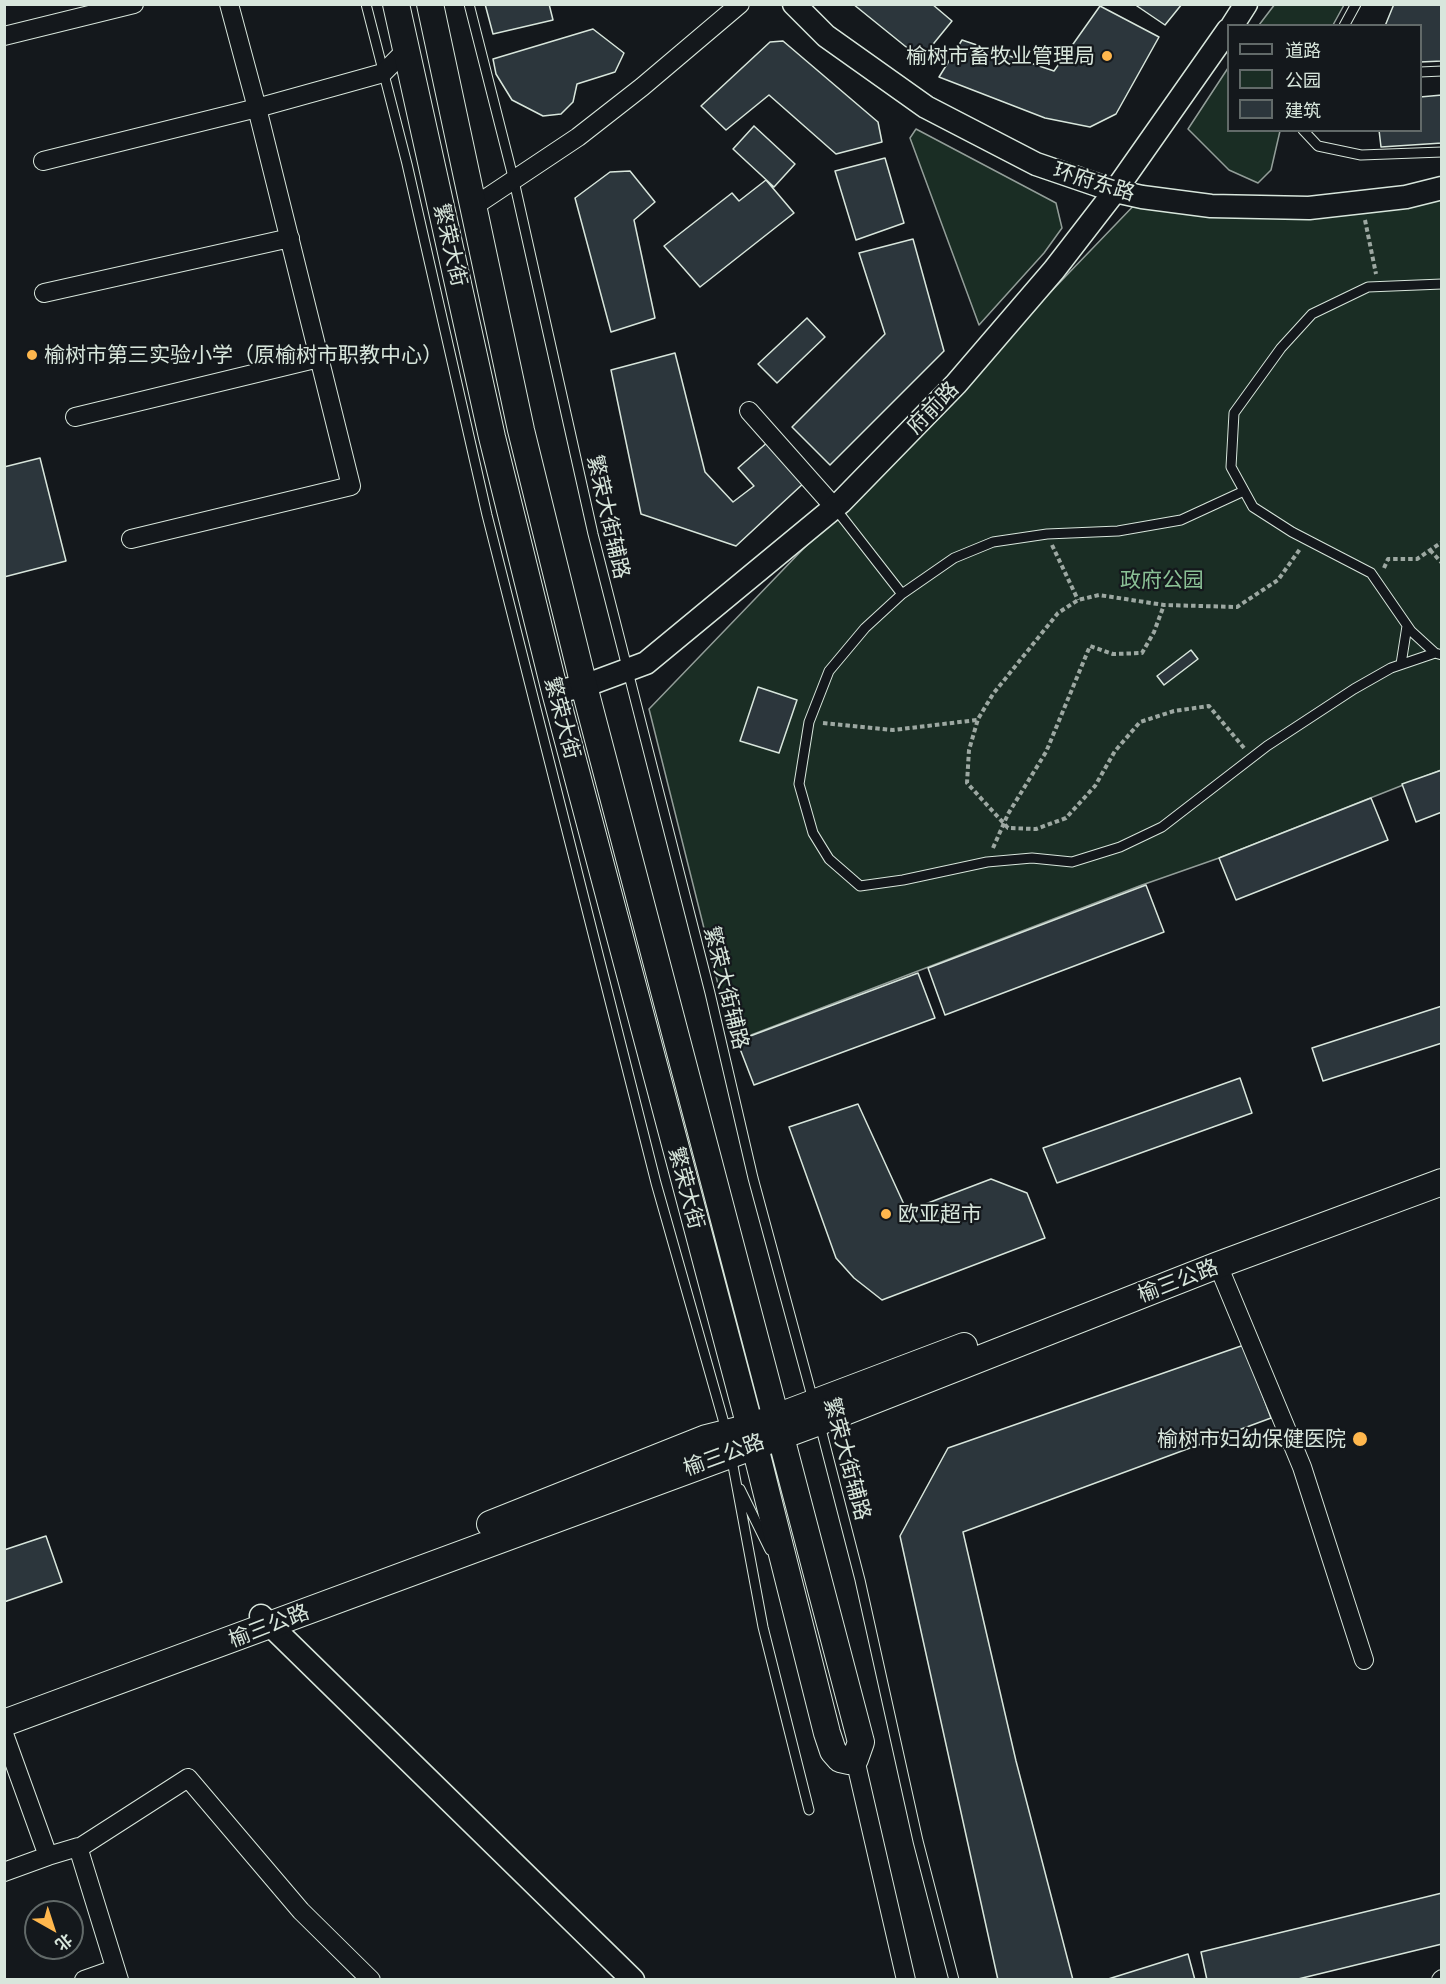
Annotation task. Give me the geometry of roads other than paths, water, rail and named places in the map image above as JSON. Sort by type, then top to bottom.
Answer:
[{"type":"main road","name":"繁荣大街","points":[[396,4],[492,437],[740,1439],[792,1596],[833,1751],[840,1759],[849,1761],[855,1759],[861,1742],[776,1427],[584,686],[521,430],[430,4]]},
{"type":"main road","name":"榆三公路","points":[[816,1412],[1442,1167]]},
{"type":"main road","name":"榆三公路","points":[[4,1723],[740,1439],[1442,1182]]},
{"type":"main road","name":"榆三公路","points":[[4,1705],[266,1621]]},
{"type":"street","points":[[4,36],[134,4]]},
{"type":"street","points":[[131,539],[351,486],[229,4]]},
{"type":"street","points":[[473,207],[514,181],[642,87],[740,4]]},
{"type":"street","name":"环府东路","points":[[794,4],[826,36],[926,107],[1036,164],[1115,190],[1142,197],[1211,206],[1309,208],[1406,197],[1442,188]]},
{"type":"street","points":[[1233,24],[1246,4]]},
{"type":"street","name":"府前路","points":[[555,692],[584,686],[646,663],[835,508],[956,384],[1054,270],[1115,190],[1227,31]]},
{"type":"street","points":[[43,161],[257,108],[383,73],[406,50]]},
{"type":"street","points":[[44,293],[290,238]]},
{"type":"street","points":[[75,417],[319,358]]},
{"type":"street","points":[[749,411],[835,508]]},
{"type":"street","points":[[1218,1265],[1302,1467],[1364,1659]]},
{"type":"street","points":[[266,1621],[633,1980]]},
{"type":"street","points":[[4,1734],[48,1856]]},
{"type":"street","points":[[855,1759],[906,1980]]},
{"type":"street","points":[[4,1872],[48,1856],[79,1848],[188,1778],[301,1911],[371,1980]]},
{"type":"street","points":[[79,1848],[117,1974],[84,1980]]},
{"type":"lane","points":[[366,4],[407,164],[487,515],[656,1183],[740,1439],[735,1479],[763,1627],[809,1810]]},
{"type":"lane","name":"繁荣大街辅路","points":[[469,4],[514,181],[593,534],[710,993],[753,1179],[860,1580],[918,1840],[954,1980]]},
{"type":"lane","points":[[1345,24],[1356,4]]},
{"type":"lane","points":[[1422,72],[1442,71]]},
{"type":"lane","points":[[1305,132],[1318,146],[1361,154],[1442,152]]},
{"type":"lane","points":[[1438,654],[1407,626],[1371,573],[1253,507],[1231,467],[1234,412],[1281,348],[1312,314],[1368,288],[1442,284]]},
{"type":"lane","points":[[1244,491],[1181,520],[1118,531],[1047,534],[993,542],[963,554],[902,594],[865,628],[829,671],[809,722],[799,784],[813,833],[829,859],[860,886],[903,880],[987,862],[1032,858],[1072,862],[1120,846],[1162,827],[1253,757],[1354,689],[1401,664],[1438,654]]},
{"type":"lane","points":[[835,508],[902,594]]},
{"type":"lane","points":[[1401,664],[1407,626]]},
{"type":"lane","points":[[735,1479],[792,1596]]},
{"type":"place","name":"榆树市畜牧业管理局","points":[[1107,56]]},
{"type":"place","name":"榆树市第三实验小学（原榆树市职教中心）","points":[[32,355]]},
{"type":"place","name":"欧亚超市","points":[[886,1214]]},
{"type":"place","name":"榆树市妇幼保健医院","points":[[1360,1439]]},
{"type":"park label","name":"政府公园","points":[[1162,580]]}]
